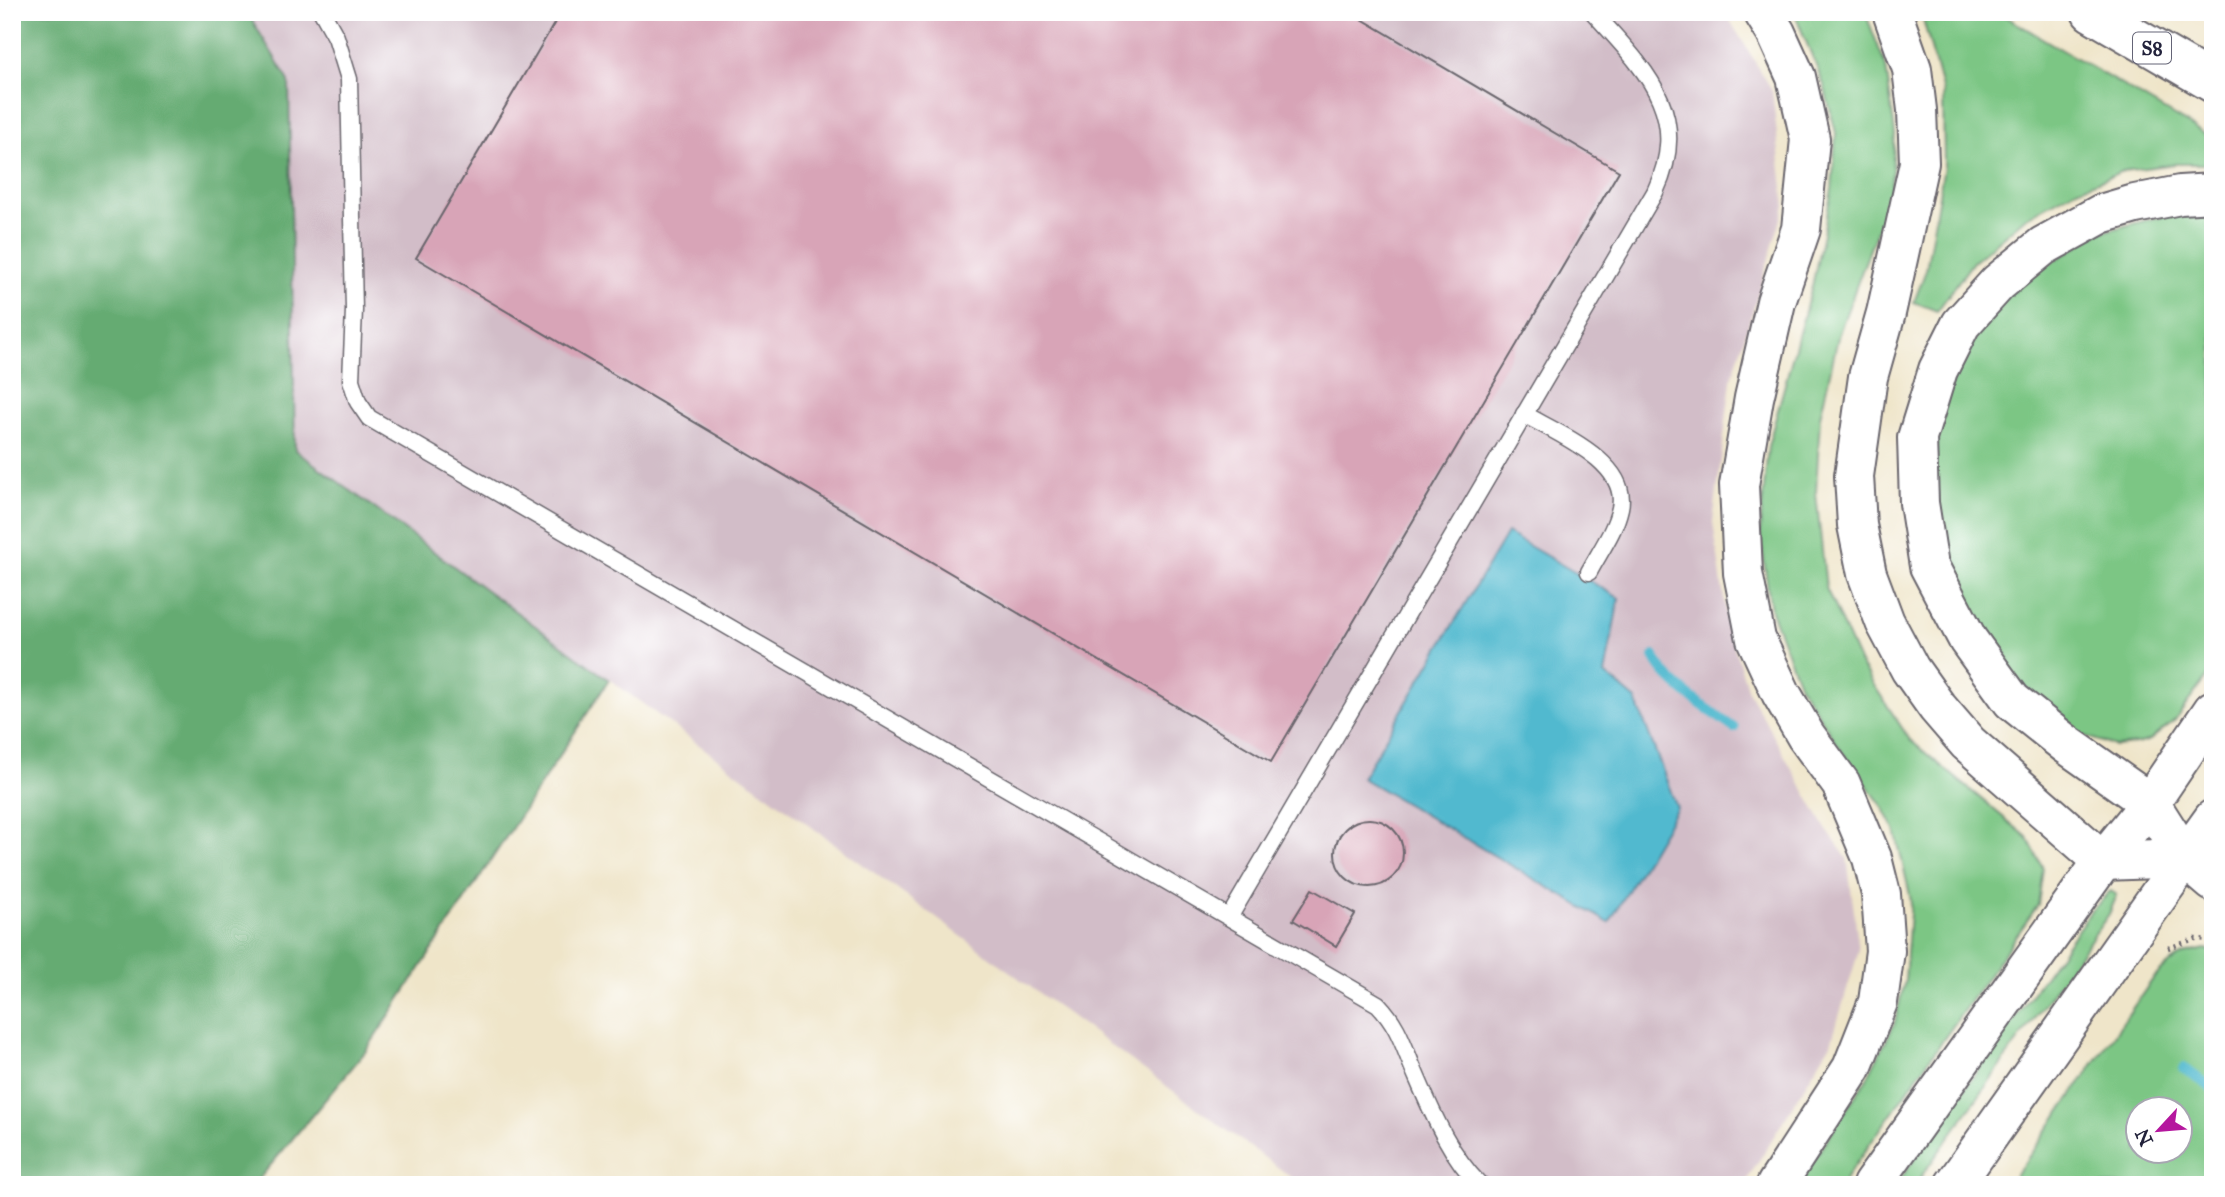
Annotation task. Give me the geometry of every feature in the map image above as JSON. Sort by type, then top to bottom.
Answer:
[{"type":"main road","points":[[1763,12],[1796,77],[1810,139],[1801,229],[1776,302],[1754,398],[1739,485],[1743,573],[1756,639],[1799,726],[1841,784],[1872,858],[1881,894],[1885,951],[1878,1002],[1852,1068],[1776,1185]]},
{"type":"main road","points":[[1892,12],[1912,69],[1919,163],[1886,313],[1868,377],[1854,476],[1857,525],[1867,574],[1885,622],[1910,669],[1937,707],[1968,743],[2103,861],[2199,870]]},
{"type":"main road","name":"S8","points":[[2091,12],[2213,83]]},
{"type":"main road","points":[[2199,870],[2150,803],[2066,744],[2012,701],[1968,640],[1929,566],[1919,503],[1917,438],[1938,370],[1955,335],[1961,324],[1997,283],[2043,246],[2101,214],[2180,195],[2213,193]]},
{"type":"main road","points":[[1872,1185],[2103,861],[2150,803],[2213,710]]},
{"type":"main road","points":[[1954,1185],[2199,870],[2213,819]]},
{"type":"lane","points":[[322,12],[336,37],[349,79],[354,310],[351,380],[358,402],[369,418],[1378,1004],[1393,1019],[1434,1116],[1459,1160],[1480,1185]]},
{"type":"lane","points":[[1230,916],[1666,169],[1667,119],[1661,97],[1646,72],[1593,12]]},
{"type":"lane","points":[[1524,414],[1592,455],[1609,468],[1620,487],[1620,506],[1613,528],[1589,572]]},
{"type":"shaded area","points":[[247,12],[1725,12],[1772,90],[1785,206],[1731,381],[1713,522],[1728,627],[1748,691],[1826,829],[1847,858],[1859,950],[1831,1043],[1744,1185],[1302,1185],[295,450],[289,81]]},
{"type":"green space","points":[[12,12],[247,12],[289,81],[295,450],[609,680],[366,1051],[254,1185],[12,1185]]},
{"type":"green space","points":[[1794,12],[1865,12],[1886,67],[1895,134],[1890,195],[1839,333],[1820,417],[1816,493],[1826,588],[1860,664],[1910,740],[2027,837],[2043,868],[2038,905],[1841,1185],[1797,1185],[1867,1078],[1894,1025],[1905,980],[1911,900],[1895,830],[1883,807],[1843,753],[1800,686],[1771,611],[1760,532],[1768,446],[1813,282],[1832,189],[1836,133],[1824,85]]},
{"type":"green space","points":[[1921,12],[1998,12],[2213,139],[2213,164],[2175,164],[2123,171],[2075,190],[2025,218],[1973,262],[1937,311],[1914,302],[1926,270],[1944,166],[1943,92]]},
{"type":"green space","points":[[2213,210],[2213,668],[2175,720],[2150,740],[2115,746],[2081,735],[2039,700],[1996,660],[1960,606],[1938,536],[1932,478],[1940,424],[1957,363],[1999,296],[2098,233],[2170,214]]},
{"type":"green space","points":[[2111,891],[2117,895],[2109,914],[1915,1185],[1896,1185],[2091,911]]},
{"type":"green space","points":[[2206,949],[2213,952],[2213,1185],[2009,1185],[2153,979],[2176,958]]},
{"type":"water","points":[[1507,533],[1619,598],[1605,674],[1636,700],[1677,808],[1609,923],[1362,778]]},
{"type":"building","points":[[561,12],[1350,12],[1619,171],[1271,762],[416,258]]},
{"type":"building","points":[[1369,819],[1382,822],[1393,829],[1400,840],[1403,853],[1400,866],[1393,877],[1382,884],[1369,887],[1356,884],[1345,877],[1338,866],[1335,853],[1338,840],[1345,829],[1356,822]]},
{"type":"building","points":[[1312,889],[1355,914],[1336,946],[1293,920]]},
{"type":"waterway","points":[[1654,656],[1659,666],[1677,686],[1734,728]]},
{"type":"waterway","points":[[2184,1068],[2213,1089]]}]
